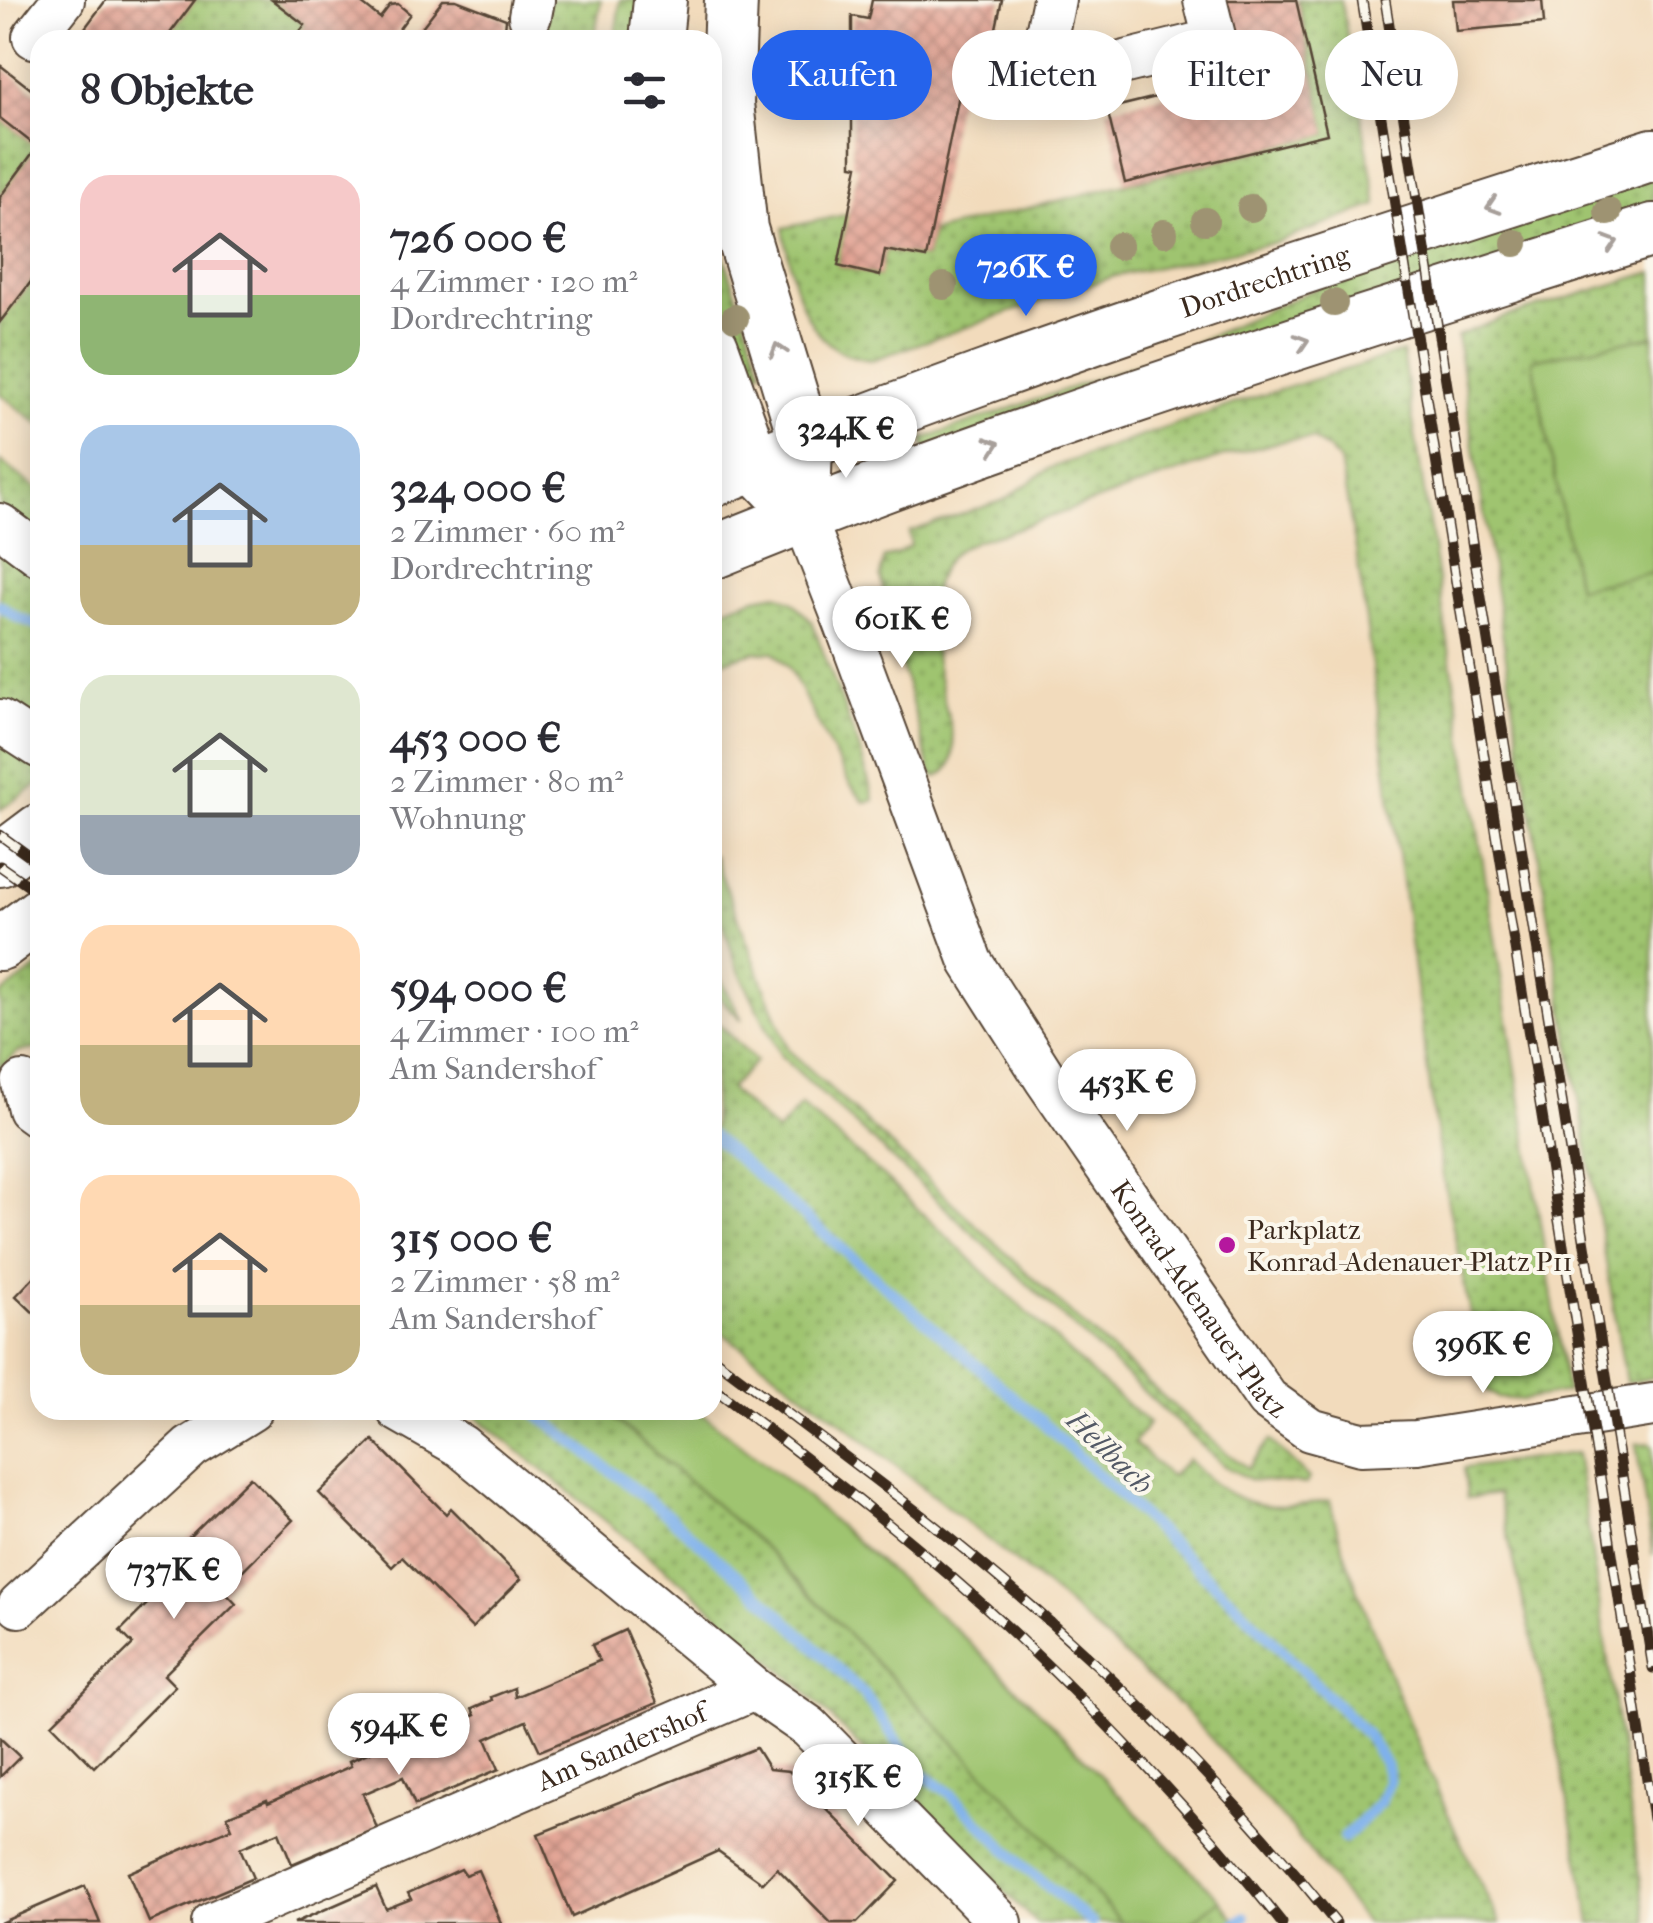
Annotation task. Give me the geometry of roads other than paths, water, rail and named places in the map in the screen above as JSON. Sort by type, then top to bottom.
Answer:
[{"type":"main road","points":[[657,30],[660,0]]},
{"type":"main road","points":[[731,0],[727,102],[741,229],[806,443],[804,517]]},
{"type":"main road","name":"Dordrechtring","points":[[733,473],[913,402],[1275,276],[1653,156]]},
{"type":"main road","points":[[722,549],[963,456],[1199,374],[1653,230]]},
{"type":"main road","points":[[722,406],[733,473],[804,517]]},
{"type":"main road","points":[[0,860],[30,838]]},
{"type":"main road","points":[[0,944],[30,922]]},
{"type":"street","points":[[39,30],[62,0]]},
{"type":"street","points":[[1054,0],[1036,84],[1215,40],[1205,0]]},
{"type":"street","name":"Konrad-Adenauer-Platz","points":[[804,517],[971,962],[1044,1078],[1266,1399],[1310,1430],[1361,1444],[1417,1442],[1653,1405]]},
{"type":"street","points":[[0,525],[30,548]]},
{"type":"street","points":[[0,721],[30,740]]},
{"type":"street","points":[[18,1606],[191,1447],[234,1420]]},
{"type":"street","name":"Am Sandershof","points":[[415,1420],[460,1446],[754,1689],[809,1727],[1001,1923]]},
{"type":"street","name":"Am Sandershof","points":[[213,1923],[754,1689]]},
{"type":"waterway","name":"Hellbach","points":[[0,605],[30,622]]},
{"type":"waterway","name":"Hellbach","points":[[722,1145],[1041,1421],[1243,1611],[1366,1734],[1386,1765],[1389,1780],[1380,1802],[1344,1838]]},
{"type":"waterway","name":"Hellbach","points":[[545,1420],[669,1516],[765,1600],[864,1694],[919,1772],[950,1793],[1022,1865],[1092,1923]]},
{"type":"waterway","name":"Hellbach","points":[[1236,1923],[1245,1917]]},
{"type":"railway","points":[[1362,0],[1653,1819]]},
{"type":"railway","points":[[1385,0],[1653,1668]]},
{"type":"railway","points":[[0,835],[30,857]]},
{"type":"railway","points":[[0,866],[30,887]]},
{"type":"railway","points":[[722,1364],[929,1521],[1053,1625],[1201,1768],[1336,1923]]},
{"type":"railway","points":[[722,1395],[983,1604],[1155,1776],[1282,1923]]},
{"type":"place","name":"Parkplatz Konrad-Adenauer-Platz P11","points":[[1227,1245]]}]
